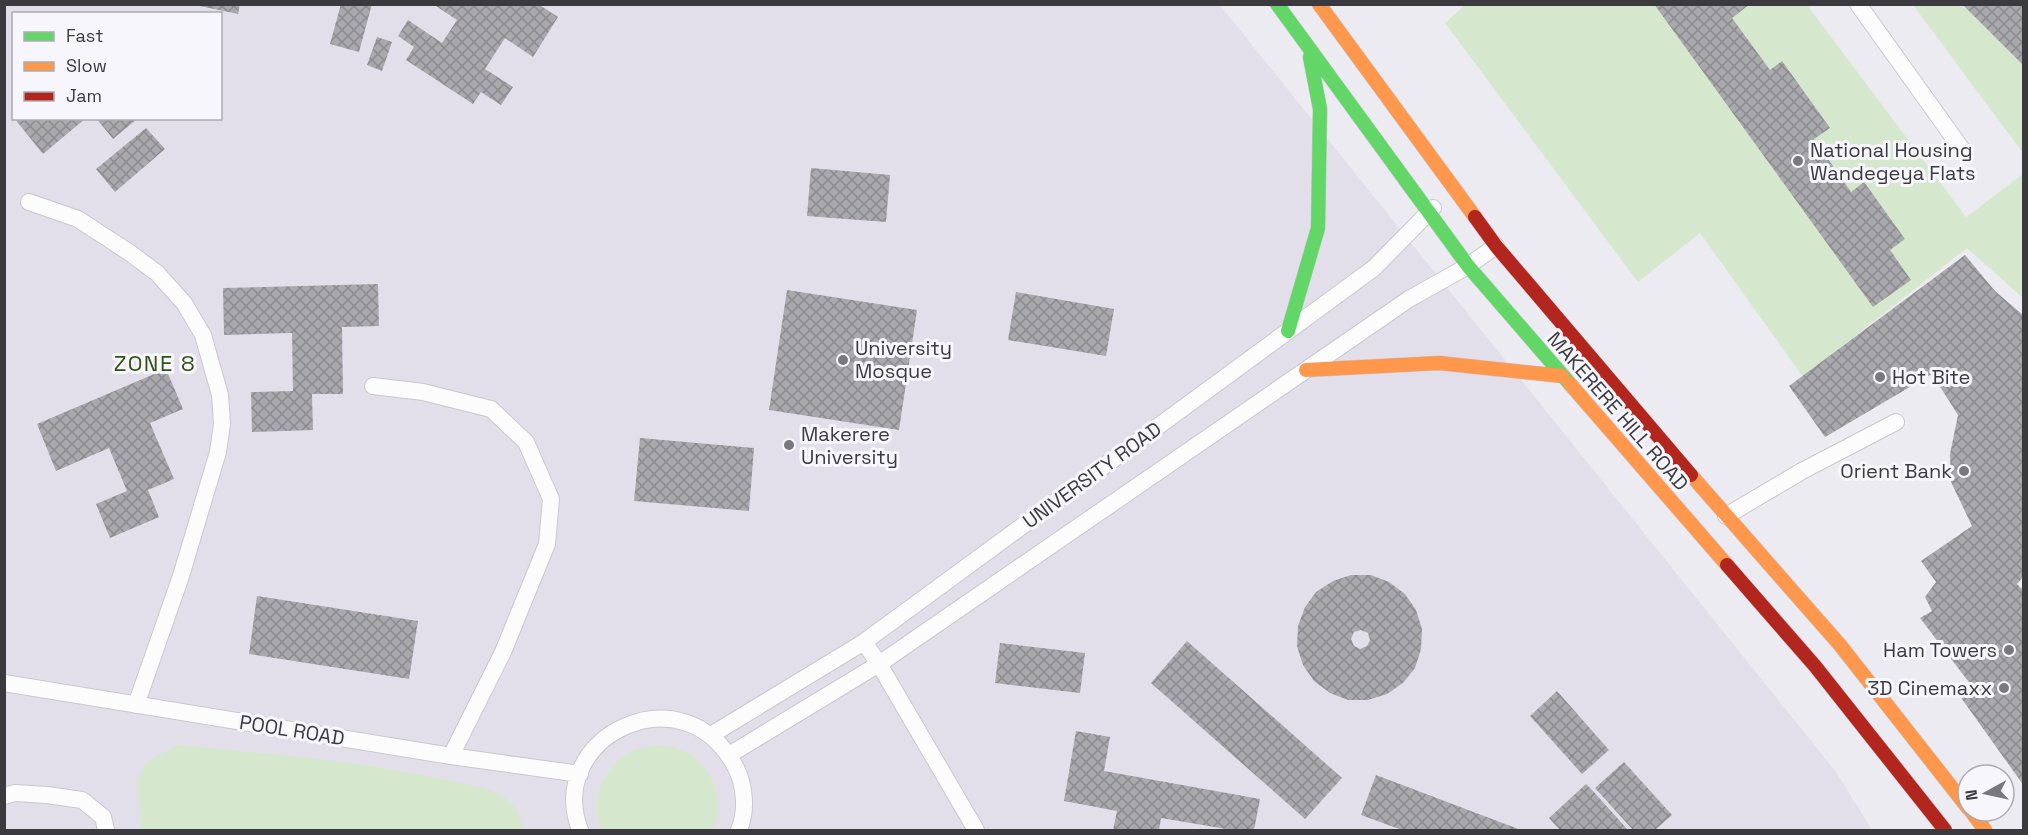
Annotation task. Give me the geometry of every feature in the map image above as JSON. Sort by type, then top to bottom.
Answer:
[{"type":"main road","name":"MAKERERE HILL ROAD","points":[[1277,4],[1468,266],[1815,666],[1945,831]]},
{"type":"main road","name":"MAKERERE HILL ROAD","points":[[1319,4],[1496,246],[1726,516],[1840,645],[1956,792]]},
{"type":"main road","points":[[1288,332],[1318,228],[1320,109],[1309,47]]},
{"type":"main road","points":[[1306,370],[1438,363],[1562,376]]},
{"type":"lane","points":[[1858,4],[1961,147]]},
{"type":"lane","name":"UNIVERSITY ROAD","points":[[711,735],[864,642],[1288,332],[1374,268],[1428,212],[1455,191]]},
{"type":"lane","points":[[29,202],[78,219],[157,273],[184,303],[202,335],[220,395],[222,424],[218,452],[181,576],[136,705]]},
{"type":"lane","name":"UNIVERSITY ROAD","points":[[729,755],[879,664],[1409,299],[1468,266],[1496,246]]},
{"type":"lane","points":[[373,386],[423,392],[491,409],[526,442],[551,499],[547,544],[504,652],[451,756]]},
{"type":"lane","points":[[1726,516],[1802,471],[1896,422]]},
{"type":"lane","points":[[864,642],[976,831]]},
{"type":"lane","name":"POOL ROAD","points":[[4,683],[451,756],[580,774]]},
{"type":"lane","points":[[580,831],[575,798],[580,774],[592,751],[611,733],[635,721],[662,718],[688,723],[711,735],[729,755],[740,777],[744,801],[739,831]]},
{"type":"lane","points":[[4,796],[15,793],[82,800],[103,818],[106,831]]},
{"type":"shaded area","name":"Makerere University","points":[[5,4],[1220,5],[1836,772],[1872,830],[5,830]]},
{"type":"green space","points":[[1466,4],[1807,5],[1966,217],[2023,174],[2023,298],[1967,248],[1803,377],[1700,233],[1638,282],[1445,23]]},
{"type":"green space","points":[[1913,5],[2023,5],[2023,153]]},
{"type":"green space","points":[[178,745],[352,763],[482,788],[496,792],[513,805],[524,830],[142,830],[137,783],[146,762]]},
{"type":"green space","points":[[654,745],[673,747],[685,752],[705,769],[717,792],[717,818],[713,830],[602,830],[596,807],[605,777],[618,760],[626,754]]},
{"type":"building","points":[[190,4],[240,4],[238,14]]},
{"type":"building","points":[[341,4],[372,4],[359,52],[330,44]]},
{"type":"building","points":[[433,4],[538,4],[558,17],[533,57],[505,38],[485,69],[513,87],[501,105],[481,92],[473,104],[406,60],[414,47],[398,36],[408,20],[442,43],[457,20]]},
{"type":"building","name":"National Housing Wandegeya Flats","points":[[1654,4],[1750,4],[1732,18],[1770,70],[1782,61],[1830,128],[1814,139],[1851,192],[1864,182],[1905,239],[1890,250],[1911,280],[1873,307]]},
{"type":"building","points":[[1962,4],[2024,4],[2024,66]]},
{"type":"building","points":[[377,37],[392,42],[382,71],[367,65]]},
{"type":"building","points":[[16,120],[84,120],[43,154]]},
{"type":"building","points":[[98,120],[136,120],[113,139]]},
{"type":"building","points":[[146,128],[165,149],[115,192],[96,169]]},
{"type":"building","points":[[811,168],[890,175],[886,222],[807,216]]},
{"type":"building","points":[[1965,255],[1995,291],[2024,316],[2024,576],[2017,584],[2024,591],[2024,786],[2016,775],[2016,763],[2008,763],[1957,692],[1971,685],[1920,618],[1932,611],[1925,597],[1936,582],[1921,561],[1972,526],[1951,482],[1950,454],[1958,415],[1932,374],[1825,437],[1789,386]]},
{"type":"building","points":[[378,284],[379,326],[342,327],[343,394],[312,394],[313,430],[252,432],[251,392],[293,391],[292,333],[224,335],[223,288]]},
{"type":"building","name":"University Mosque","points":[[787,290],[917,310],[899,430],[769,410]]},
{"type":"building","points":[[1016,292],[1114,309],[1106,356],[1008,340]]},
{"type":"building","points":[[166,369],[183,409],[150,423],[174,479],[148,490],[159,517],[110,538],[96,504],[127,491],[109,448],[56,471],[37,424]]},
{"type":"building","points":[[640,438],[754,448],[749,511],[634,501]]},
{"type":"building","points":[[1351,575],[1371,575],[1389,582],[1405,594],[1416,610],[1422,629],[1421,649],[1415,668],[1403,683],[1387,694],[1368,700],[1348,700],[1330,693],[1314,681],[1303,665],[1297,646],[1298,626],[1305,607],[1316,592],[1333,581]],"holes":[[[1361,630],[1368,633],[1370,640],[1367,646],[1360,649],[1354,646],[1351,639],[1354,632]]]},
{"type":"building","points":[[257,596],[418,621],[409,679],[249,654]]},
{"type":"building","points":[[1187,641],[1342,778],[1305,819],[1151,683]]},
{"type":"building","points":[[1000,643],[1085,653],[1080,693],[995,683]]},
{"type":"building","points":[[1557,691],[1609,750],[1582,774],[1530,716]]},
{"type":"building","points":[[1076,731],[1110,737],[1104,771],[1260,799],[1254,830],[1232,830],[1161,818],[1159,830],[1113,830],[1117,811],[1064,801]]},
{"type":"building","points":[[1624,762],[1672,815],[1655,830],[1633,830],[1595,788]]},
{"type":"building","points":[[1376,775],[1521,830],[1402,830],[1361,815]]},
{"type":"building","points":[[1586,784],[1628,830],[1560,830],[1549,818]]},
{"type":"traffic: fast","points":[[1277,4],[1468,266],[1570,384]]},
{"type":"traffic: fast","points":[[1288,331],[1318,228],[1320,109],[1310,57]]},
{"type":"traffic: slow","points":[[1319,4],[1475,217]]},
{"type":"traffic: slow","points":[[1306,370],[1439,363],[1562,376]]},
{"type":"traffic: slow","points":[[1570,384],[1727,565]]},
{"type":"traffic: slow","points":[[1691,475],[1840,645],[1956,793]]},
{"type":"traffic: slow","points":[[1980,823],[1985,830]]},
{"type":"traffic: jam","points":[[1475,217],[1496,246],[1691,475]]},
{"type":"traffic: jam","points":[[1727,565],[1815,666],[1945,830]]},
{"type":"place","name":"National Housing Wandegeya Flats","points":[[1798,161]]},
{"type":"place","name":"University Mosque","points":[[843,360]]},
{"type":"place","name":"Hot Bite","points":[[1880,377]]},
{"type":"place","name":"Makerere University","points":[[789,445]]},
{"type":"place","name":"Orient Bank","points":[[1964,471]]},
{"type":"place","name":"Ham Towers","points":[[2009,650]]},
{"type":"place","name":"3D Cinemaxx","points":[[2004,688]]},
{"type":"district","name":"ZONE 8","points":[[155,363]]}]
